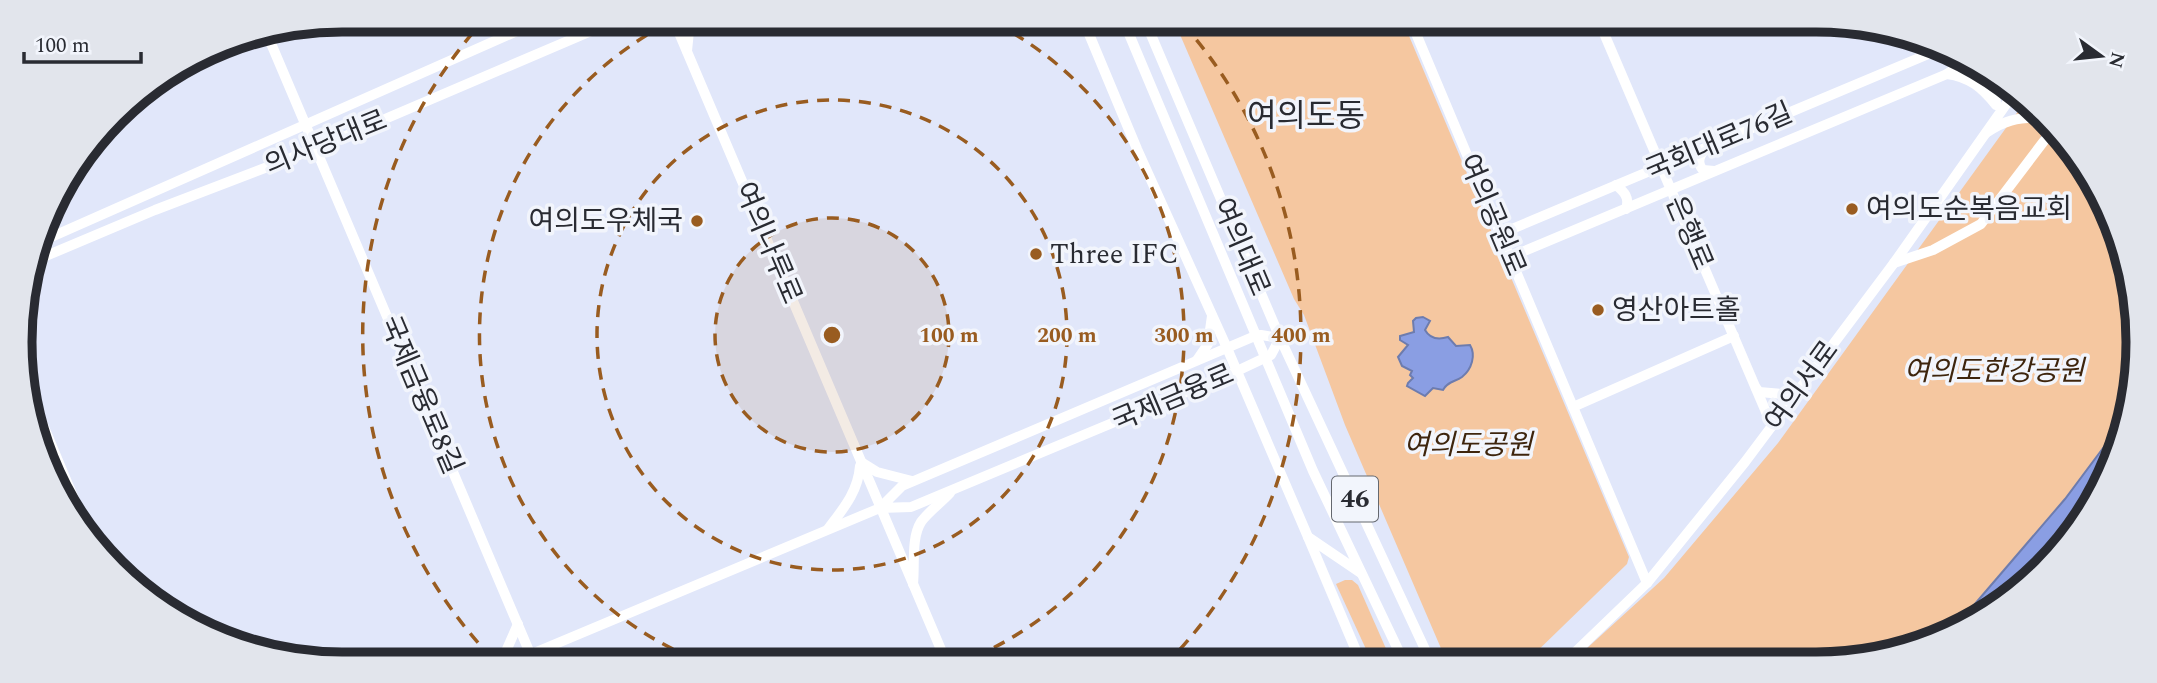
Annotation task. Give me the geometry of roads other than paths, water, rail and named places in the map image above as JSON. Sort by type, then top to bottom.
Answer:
[{"type":"main road","name":"여의대로","points":[[1088,32],[1308,537]]},
{"type":"main road","name":"여의대로","points":[[1128,32],[1313,471],[1399,652]]},
{"type":"main road","name":"여의대로","points":[[1150,32],[1280,338],[1426,652]]},
{"type":"main road","points":[[1986,133],[2009,120],[2031,118]]},
{"type":"main road","points":[[43,424],[72,495]]},
{"type":"main road","name":"46","points":[[1308,537],[1363,575]]},
{"type":"street","name":"의사당대로","points":[[50,238],[515,32]]},
{"type":"street","name":"의사당대로","points":[[43,257],[155,210],[317,148],[589,32]]},
{"type":"street","name":"여의나루로","points":[[678,32],[942,652]]},
{"type":"street","points":[[687,52],[689,32]]},
{"type":"street","name":"여의공원로","points":[[1415,32],[1647,583]]},
{"type":"street","name":"은행로","points":[[1603,32],[1772,426]]},
{"type":"street","name":"국제금융로8길","points":[[270,40],[518,624],[526,652]]},
{"type":"street","name":"국회대로76길","points":[[1500,234],[1930,53]]},
{"type":"street","name":"국회대로76길","points":[[1510,257],[1947,74],[1958,66]]},
{"type":"street","points":[[1947,74],[1970,80],[1996,105]]},
{"type":"street","points":[[1994,121],[1995,89]]},
{"type":"street","name":"여의서로","points":[[1579,652],[1647,583],[1772,426],[1894,263],[2009,100]]},
{"type":"street","points":[[1894,263],[1933,250],[1981,224],[2043,141]]},
{"type":"street","points":[[1706,147],[1699,166],[1709,172],[1718,170]]},
{"type":"street","points":[[1616,185],[1626,195],[1626,209]]},
{"type":"street","points":[[1197,360],[1208,344],[1212,316]]},
{"type":"street","name":"국제금융로","points":[[538,652],[880,508],[911,507],[1237,371],[1272,355],[1280,338],[1261,335],[1255,337],[912,481],[902,486],[880,508]]},
{"type":"street","points":[[1573,407],[1734,336]]},
{"type":"street","points":[[1756,388],[1759,392],[1775,394],[1801,387]]},
{"type":"street","points":[[826,531],[851,498],[859,475],[860,462],[877,472],[912,481]]},
{"type":"street","points":[[913,584],[916,556],[914,547],[918,527],[952,491]]},
{"type":"street","name":"여의대로","points":[[1308,537],[1357,652]]},
{"type":"street","points":[[506,652],[518,624]]},
{"type":"street","points":[[553,652],[557,643]]},
{"type":"water","points":[[1423,317],[1430,321],[1425,330],[1429,335],[1448,337],[1456,346],[1470,345],[1473,353],[1471,366],[1462,377],[1449,383],[1443,390],[1433,388],[1425,396],[1407,386],[1413,378],[1410,375],[1412,371],[1402,366],[1398,357],[1408,345],[1400,340],[1400,336],[1414,332],[1413,321]]},
{"type":"water","points":[[2109,439],[2094,479],[2049,546],[2020,575],[1969,610],[2065,499]]},
{"type":"tunnel","points":[[2044,141],[2048,135]]},
{"type":"place","name":"여의도순복음교회","points":[[1852,209]]},
{"type":"place","name":"여의도우체국","points":[[697,221]]},
{"type":"place","name":"Three IFC","points":[[1036,254]]},
{"type":"place","name":"영산아트홀","points":[[1598,310]]},
{"type":"district","name":"여의도동","points":[[1306,116]]},
{"type":"park label","name":"여의도한강공원","points":[[1994,371]]},
{"type":"park label","name":"여의도공원","points":[[1468,445]]}]
